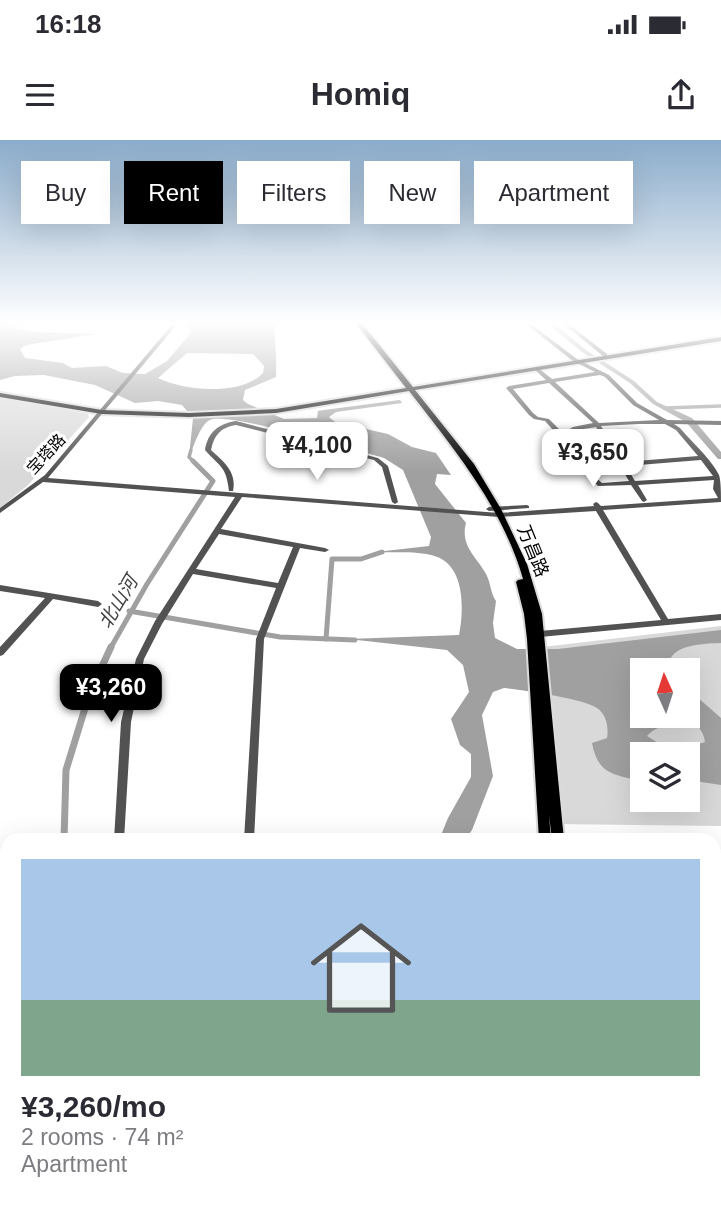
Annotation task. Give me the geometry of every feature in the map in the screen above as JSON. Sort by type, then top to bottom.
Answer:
[{"type":"main road","name":"万昌路","points":[[394,371],[408,388]]},
{"type":"main road","name":"万昌路","points":[[396,371],[494,512],[516,563],[537,638],[545,833]]},
{"type":"main road","points":[[0,393],[175,413],[275,409],[514,371]]},
{"type":"main road","points":[[408,388],[521,371]]},
{"type":"main road","name":"万昌路","points":[[541,696],[557,833]]},
{"type":"street","name":"宝塔路","points":[[0,511],[45,478],[137,371]]},
{"type":"street","points":[[540,371],[597,424],[644,499]]},
{"type":"street","points":[[598,371],[635,404],[673,423],[717,478],[716,489],[721,497]]},
{"type":"street","points":[[601,373],[509,388],[531,414],[547,420],[565,439],[569,454],[600,485],[717,478]]},
{"type":"street","points":[[226,491],[232,474],[208,450],[209,442],[218,427],[236,423],[376,459],[384,466],[395,502]]},
{"type":"street","points":[[565,439],[569,430],[597,424],[721,423]]},
{"type":"street","points":[[582,467],[703,458]]},
{"type":"street","points":[[45,478],[395,502],[410,506]]},
{"type":"street","points":[[226,491],[239,496],[494,512],[721,497]]},
{"type":"street","points":[[119,833],[126,722],[140,659],[158,623],[239,496]]},
{"type":"street","points":[[597,505],[644,499],[721,497]]},
{"type":"street","points":[[597,505],[666,622]]},
{"type":"street","points":[[217,531],[325,550]]},
{"type":"street","points":[[249,833],[260,639],[297,545]]},
{"type":"street","points":[[191,571],[282,586]]},
{"type":"street","points":[[0,588],[98,604]]},
{"type":"street","points":[[0,653],[51,596]]},
{"type":"street","points":[[537,638],[721,617]]},
{"type":"shaded area","points":[[0,371],[119,371],[145,374],[166,371],[158,378],[182,386],[212,389],[241,385],[263,371],[276,371],[276,377],[245,390],[243,400],[284,419],[317,418],[318,411],[400,400],[402,403],[336,412],[329,417],[335,422],[388,434],[412,447],[436,453],[451,475],[437,474],[435,484],[466,523],[467,544],[486,574],[496,601],[493,623],[495,638],[517,649],[558,649],[721,630],[721,643],[687,647],[671,658],[630,658],[630,728],[658,728],[647,736],[657,742],[630,742],[630,778],[608,771],[598,761],[592,743],[607,738],[608,734],[605,717],[597,708],[567,698],[538,693],[504,688],[493,692],[482,715],[493,776],[470,833],[442,833],[471,777],[471,754],[460,745],[451,719],[469,692],[463,665],[447,650],[348,639],[459,635],[462,601],[457,577],[451,567],[442,559],[431,555],[376,552],[429,546],[431,537],[403,470],[384,458],[265,426],[221,419],[210,420],[203,426],[189,457],[193,418],[182,405],[158,401],[135,403],[95,385],[44,375],[15,376],[0,380]]},
{"type":"shaded area","points":[[0,397],[88,414],[89,417],[28,485],[0,508]]},
{"type":"shaded area","points":[[721,626],[721,826],[553,824],[534,648]]},
{"type":"shaded area","points":[[700,700],[721,718],[721,785],[700,782],[700,743],[705,742],[699,728]]},
{"type":"waterway","points":[[615,371],[655,403],[689,420],[721,457]]},
{"type":"waterway","points":[[665,408],[721,406]]},
{"type":"waterway","name":"北山河","points":[[131,611],[213,481],[189,457],[191,450]]},
{"type":"waterway","points":[[326,639],[332,559],[361,559],[382,552]]},
{"type":"waterway","name":"北山河","points":[[110,648],[131,611]]},
{"type":"waterway","points":[[131,611],[280,637],[326,639]]},
{"type":"waterway","points":[[326,639],[355,640]]},
{"type":"waterway","name":"北山河","points":[[64,833],[66,770],[90,692],[110,648]]}]
